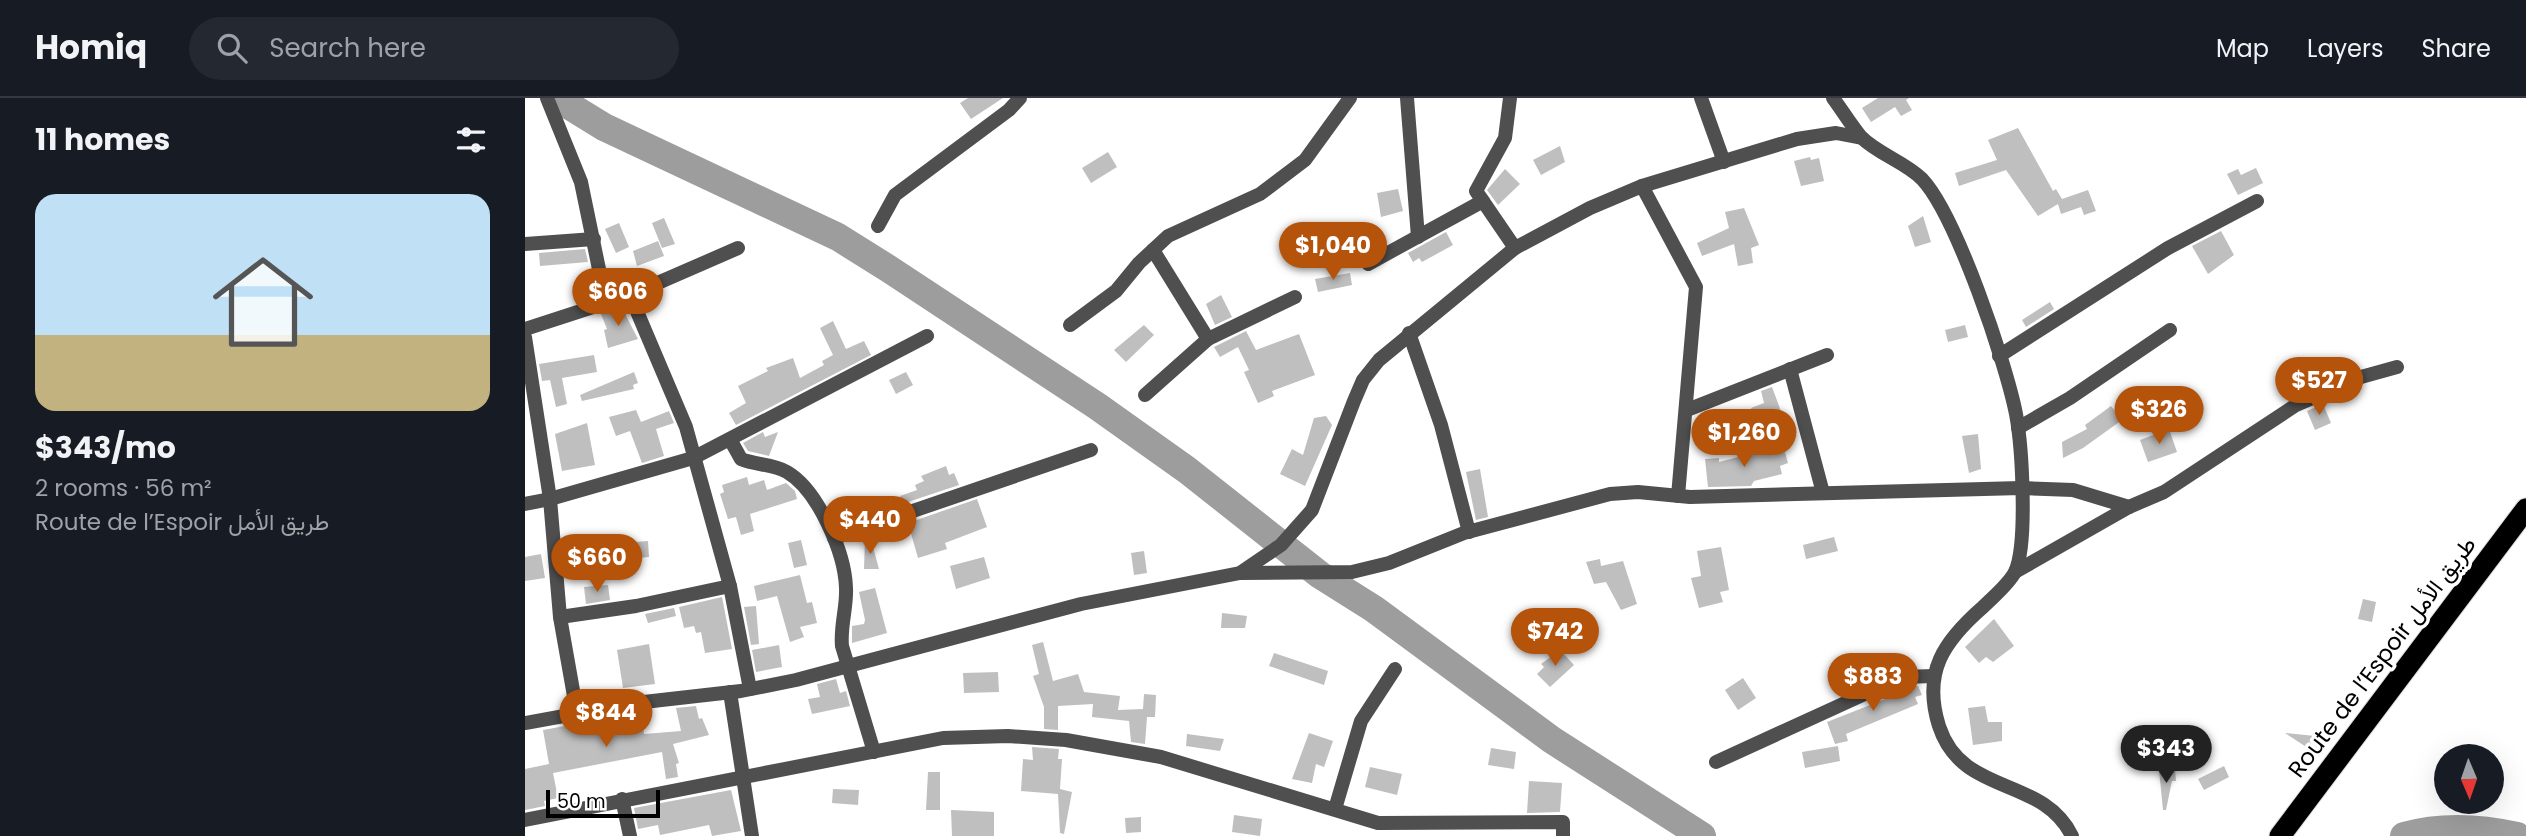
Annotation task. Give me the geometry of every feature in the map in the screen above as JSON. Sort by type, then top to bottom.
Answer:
[{"type":"highway","name":"Route de l’Espoir طريق الأمل","points":[[2280,836],[2526,509]]},
{"type":"street","points":[[547,98],[581,182],[606,303]]},
{"type":"street","points":[[878,226],[895,195],[1009,110],[1020,98]]},
{"type":"street","points":[[1070,325],[1116,291],[1153,250],[1183,228],[1260,194],[1305,160],[1350,98]]},
{"type":"street","points":[[1407,98],[1418,237]]},
{"type":"street","points":[[1510,98],[1505,138],[1476,191],[1515,248]]},
{"type":"street","points":[[1701,98],[1724,162]]},
{"type":"street","points":[[1833,98],[1862,138],[1922,180],[1940,206],[1962,252],[1999,356],[2018,428],[2022,536],[2015,572]]},
{"type":"street","points":[[1241,573],[1281,545],[1312,510],[1363,380],[1379,360],[1515,248],[1561,221],[1642,186],[1817,135],[1836,133],[1862,138]]},
{"type":"street","points":[[1642,186],[1696,287],[1678,496]]},
{"type":"street","points":[[1368,264],[1483,201]]},
{"type":"street","points":[[1999,356],[2168,248],[2257,201]]},
{"type":"street","points":[[525,244],[594,239]]},
{"type":"street","points":[[525,329],[630,295],[738,248]]},
{"type":"street","points":[[1153,250],[1208,339]]},
{"type":"street","points":[[630,295],[678,404],[730,586],[750,689]]},
{"type":"street","points":[[1145,395],[1208,339],[1295,297]]},
{"type":"street","points":[[2018,428],[2070,398],[2170,330]]},
{"type":"street","points":[[1409,333],[1441,425],[1469,532]]},
{"type":"street","points":[[525,504],[694,458],[731,441],[927,336]]},
{"type":"street","points":[[525,337],[550,499],[560,617],[577,713]]},
{"type":"street","points":[[1687,410],[1827,355]]},
{"type":"street","points":[[2072,836],[2060,816],[2042,802],[1983,778],[1953,755],[1939,726],[1933,697],[1934,676],[1946,643],[2015,572],[2129,507],[2164,492],[2296,405],[2361,377],[2397,367]]},
{"type":"street","points":[[1790,369],[1823,493]]},
{"type":"street","points":[[731,441],[741,458],[784,470],[797,478],[809,492],[834,538],[845,567],[846,606],[840,631],[874,752]]},
{"type":"street","points":[[834,538],[1091,450]]},
{"type":"street","points":[[525,723],[635,703],[750,689],[1081,604],[1241,573],[1352,572],[1389,564],[1469,532],[1610,494],[1637,492],[1678,496],[2021,488],[2073,490],[2129,507]]},
{"type":"street","points":[[560,617],[636,606],[730,586]]},
{"type":"street","points":[[1335,810],[1361,721],[1395,669]]},
{"type":"street","points":[[1716,762],[1902,677],[1934,676]]},
{"type":"street","points":[[730,692],[752,836]]},
{"type":"street","points":[[525,820],[943,738],[1008,736],[1066,740],[1161,757],[1393,830],[1563,822],[1563,836]]},
{"type":"street","points":[[622,799],[630,836]]},
{"type":"building","points":[[968,98],[1003,98],[971,119],[960,103]]},
{"type":"building","points":[[1878,98],[1909,98],[1906,100],[1912,110],[1901,116],[1895,107],[1871,122],[1862,108]]},
{"type":"building","points":[[2018,128],[2053,191],[2056,189],[2062,199],[2088,190],[2096,211],[2084,215],[2081,207],[2061,214],[2058,204],[2038,216],[2006,170],[1959,186],[1955,173],[1997,160],[1988,140]]},
{"type":"building","points":[[1560,146],[1565,162],[1541,175],[1533,160]]},
{"type":"building","points":[[1108,152],[1117,167],[1091,183],[1082,168]]},
{"type":"building","points":[[1810,157],[1811,160],[1819,158],[1824,181],[1801,186],[1794,161]]},
{"type":"building","points":[[2256,168],[2263,183],[2238,195],[2227,174],[2238,169],[2241,175]]},
{"type":"building","points":[[1505,169],[1520,184],[1498,205],[1487,190]]},
{"type":"building","points":[[1398,189],[1403,211],[1381,217],[1377,193]]},
{"type":"building","points":[[1744,208],[1759,245],[1751,248],[1753,263],[1738,266],[1734,244],[1702,256],[1697,243],[1729,228],[1725,212]]},
{"type":"building","points":[[1923,216],[1931,242],[1915,247],[1908,226]]},
{"type":"building","points":[[664,218],[675,244],[662,248],[652,223]]},
{"type":"building","points":[[619,223],[629,247],[616,253],[605,229]]},
{"type":"building","points":[[2221,231],[2234,255],[2208,274],[2192,246]]},
{"type":"building","points":[[1446,232],[1453,245],[1422,262],[1419,258],[1413,262],[1408,253]]},
{"type":"building","points":[[658,241],[664,256],[637,266],[633,251]]},
{"type":"building","points":[[585,249],[588,262],[540,266],[539,253]]},
{"type":"building","points":[[1350,273],[1352,285],[1318,292],[1315,279]]},
{"type":"building","points":[[1221,295],[1232,317],[1215,325],[1206,304]]},
{"type":"building","points":[[2050,302],[2054,309],[2026,327],[2022,320]]},
{"type":"building","points":[[622,308],[638,339],[608,348],[604,330],[607,329],[601,314]]},
{"type":"building","points":[[833,321],[846,349],[864,341],[871,355],[736,425],[729,413],[746,403],[738,386],[768,371],[766,368],[793,358],[800,378],[824,365],[822,361],[833,355],[820,328]]},
{"type":"building","points":[[1144,325],[1154,335],[1126,362],[1114,350]]},
{"type":"building","points":[[1965,325],[1968,337],[1948,342],[1945,330]]},
{"type":"building","points":[[1246,331],[1256,350],[1299,334],[1315,375],[1272,391],[1274,396],[1258,403],[1244,372],[1249,370],[1238,347],[1220,357],[1214,347]]},
{"type":"building","points":[[594,355],[597,372],[562,378],[567,404],[556,407],[550,380],[542,381],[539,364]]},
{"type":"building","points":[[634,372],[638,383],[633,385],[634,389],[582,401],[580,395]]},
{"type":"building","points":[[906,372],[913,385],[896,394],[889,380]]},
{"type":"building","points":[[1772,387],[1782,414],[1757,423],[1751,408],[1764,403],[1761,391]]},
{"type":"building","points":[[2323,404],[2331,423],[2315,430],[2307,411]]},
{"type":"building","points":[[2111,406],[2122,420],[2083,448],[2063,458],[2062,442],[2087,429],[2085,425]]},
{"type":"building","points":[[636,410],[641,422],[669,411],[674,423],[656,429],[664,456],[642,463],[630,431],[616,436],[609,417]]},
{"type":"building","points":[[1326,416],[1332,425],[1305,486],[1280,474],[1292,449],[1303,455],[1314,418]]},
{"type":"building","points":[[587,423],[595,465],[562,471],[555,434]]},
{"type":"building","points":[[2169,429],[2177,452],[2148,462],[2140,440]]},
{"type":"building","points":[[763,432],[765,437],[778,432],[769,456],[748,451],[743,443]]},
{"type":"building","points":[[1978,434],[1981,469],[1969,473],[1962,436]]},
{"type":"building","points":[[1772,448],[1773,455],[1785,452],[1788,463],[1780,466],[1782,474],[1754,481],[1751,486],[1708,487],[1705,459],[1719,458],[1719,462]]},
{"type":"building","points":[[946,466],[949,475],[954,473],[959,485],[902,504],[900,496],[917,490],[915,485],[924,481],[921,476]]},
{"type":"building","points":[[1480,469],[1488,517],[1476,520],[1466,472]]},
{"type":"building","points":[[747,477],[749,485],[764,480],[767,490],[786,483],[795,491],[797,499],[750,514],[754,531],[741,535],[736,517],[728,519],[720,494],[724,492],[722,485]]},
{"type":"building","points":[[977,499],[987,527],[945,543],[947,549],[918,558],[908,523]]},
{"type":"building","points":[[870,536],[879,569],[864,569],[865,538]]},
{"type":"building","points":[[1834,537],[1838,551],[1806,559],[1803,545]]},
{"type":"building","points":[[801,540],[807,565],[794,568],[788,543]]},
{"type":"building","points":[[648,541],[649,557],[626,559],[627,574],[610,575],[608,544]]},
{"type":"building","points":[[1721,547],[1729,590],[1720,592],[1723,602],[1699,608],[1691,578],[1701,576],[1697,551]]},
{"type":"building","points":[[1144,551],[1147,573],[1134,575],[1131,553]]},
{"type":"building","points":[[541,554],[545,578],[525,581],[525,557]]},
{"type":"building","points":[[984,557],[990,578],[956,589],[950,566]]},
{"type":"building","points":[[1600,559],[1601,566],[1623,561],[1637,604],[1621,610],[1606,582],[1594,584],[1586,562]]},
{"type":"building","points":[[800,575],[807,603],[812,602],[817,623],[800,627],[804,637],[790,642],[777,596],[757,601],[754,586]]},
{"type":"building","points":[[608,585],[610,600],[586,604],[584,587]]},
{"type":"building","points":[[875,588],[887,633],[852,643],[852,626],[864,624],[865,620],[859,592]]},
{"type":"building","points":[[722,597],[732,649],[705,653],[701,632],[696,633],[694,626],[684,628],[679,607]]},
{"type":"building","points":[[2363,599],[2376,602],[2372,622],[2358,619]]},
{"type":"building","points":[[756,606],[759,644],[751,645],[744,607]]},
{"type":"building","points":[[674,608],[676,616],[648,623],[645,614]]},
{"type":"building","points":[[1222,613],[1247,616],[1245,628],[1221,628]]},
{"type":"building","points":[[1994,619],[2014,646],[1993,662],[1986,657],[1979,663],[1965,647]]},
{"type":"building","points":[[1043,642],[1053,681],[1078,674],[1084,692],[1120,696],[1118,710],[1143,709],[1144,694],[1156,695],[1155,717],[1147,717],[1145,744],[1131,742],[1129,721],[1092,717],[1093,704],[1058,706],[1058,730],[1044,729],[1044,707],[1033,676],[1039,674],[1032,645]]},
{"type":"building","points":[[649,644],[655,684],[623,688],[617,650]]},
{"type":"building","points":[[779,645],[782,667],[756,672],[752,650]]},
{"type":"building","points":[[1560,650],[1574,665],[1550,687],[1537,674],[1544,667],[1541,664]]},
{"type":"building","points":[[1274,653],[1328,671],[1324,685],[1269,666]]},
{"type":"building","points":[[998,672],[999,692],[964,693],[963,673]]},
{"type":"building","points":[[1743,678],[1756,698],[1738,710],[1725,690]]},
{"type":"building","points":[[836,679],[840,693],[846,691],[850,706],[812,714],[808,699],[820,697],[817,684]]},
{"type":"building","points":[[1918,686],[1922,695],[1915,697],[1918,704],[1846,734],[1848,741],[1835,744],[1827,722],[1898,694],[1896,690]]},
{"type":"building","points":[[696,706],[699,719],[702,718],[709,735],[673,744],[679,763],[676,764],[678,777],[666,779],[662,752],[553,773],[558,798],[544,801],[545,806],[525,810],[525,769],[549,764],[543,730],[642,712],[644,734],[681,731],[676,708]]},
{"type":"building","points":[[1985,706],[1988,722],[2002,722],[2002,741],[1973,745],[1968,708]]},
{"type":"building","points":[[1309,733],[1333,741],[1324,767],[1316,764],[1312,783],[1292,779]]},
{"type":"building","points":[[2285,733],[2325,737],[2314,752]]},
{"type":"building","points":[[1187,734],[1224,739],[1220,751],[1186,746]]},
{"type":"building","points":[[1838,746],[1840,761],[1805,768],[1802,752]]},
{"type":"building","points":[[1032,747],[1059,749],[1058,759],[1062,759],[1060,789],[1072,792],[1064,834],[1060,833],[1058,794],[1021,791],[1023,759],[1033,760]]},
{"type":"building","points":[[1491,748],[1516,752],[1514,769],[1488,765]]},
{"type":"building","points":[[2224,766],[2229,777],[2204,790],[2198,779]]},
{"type":"building","points":[[1370,767],[1402,774],[1397,795],[1365,787]]},
{"type":"building","points":[[2175,769],[2176,781],[2172,781],[2166,810],[2163,810],[2159,770]]},
{"type":"building","points":[[928,772],[940,772],[940,810],[926,810]]},
{"type":"building","points":[[1529,781],[1562,783],[1560,812],[1527,813]]},
{"type":"building","points":[[833,789],[859,790],[858,805],[832,803]]},
{"type":"building","points":[[731,790],[741,831],[712,836],[709,825],[660,835],[658,825],[638,829],[634,808]]},
{"type":"building","points":[[951,810],[994,812],[994,836],[952,836]]},
{"type":"building","points":[[1234,815],[1262,819],[1260,836],[1232,832]]},
{"type":"building","points":[[1141,817],[1141,832],[1126,833],[1125,818]]},
{"type":"waterway","points":[[557,98],[604,127],[838,237],[889,269],[1097,406],[1187,470],[1320,575],[1374,609],[1552,740],[1702,836]]},
{"type":"waterway","points":[[2404,836],[2461,829],[2517,836]]}]
